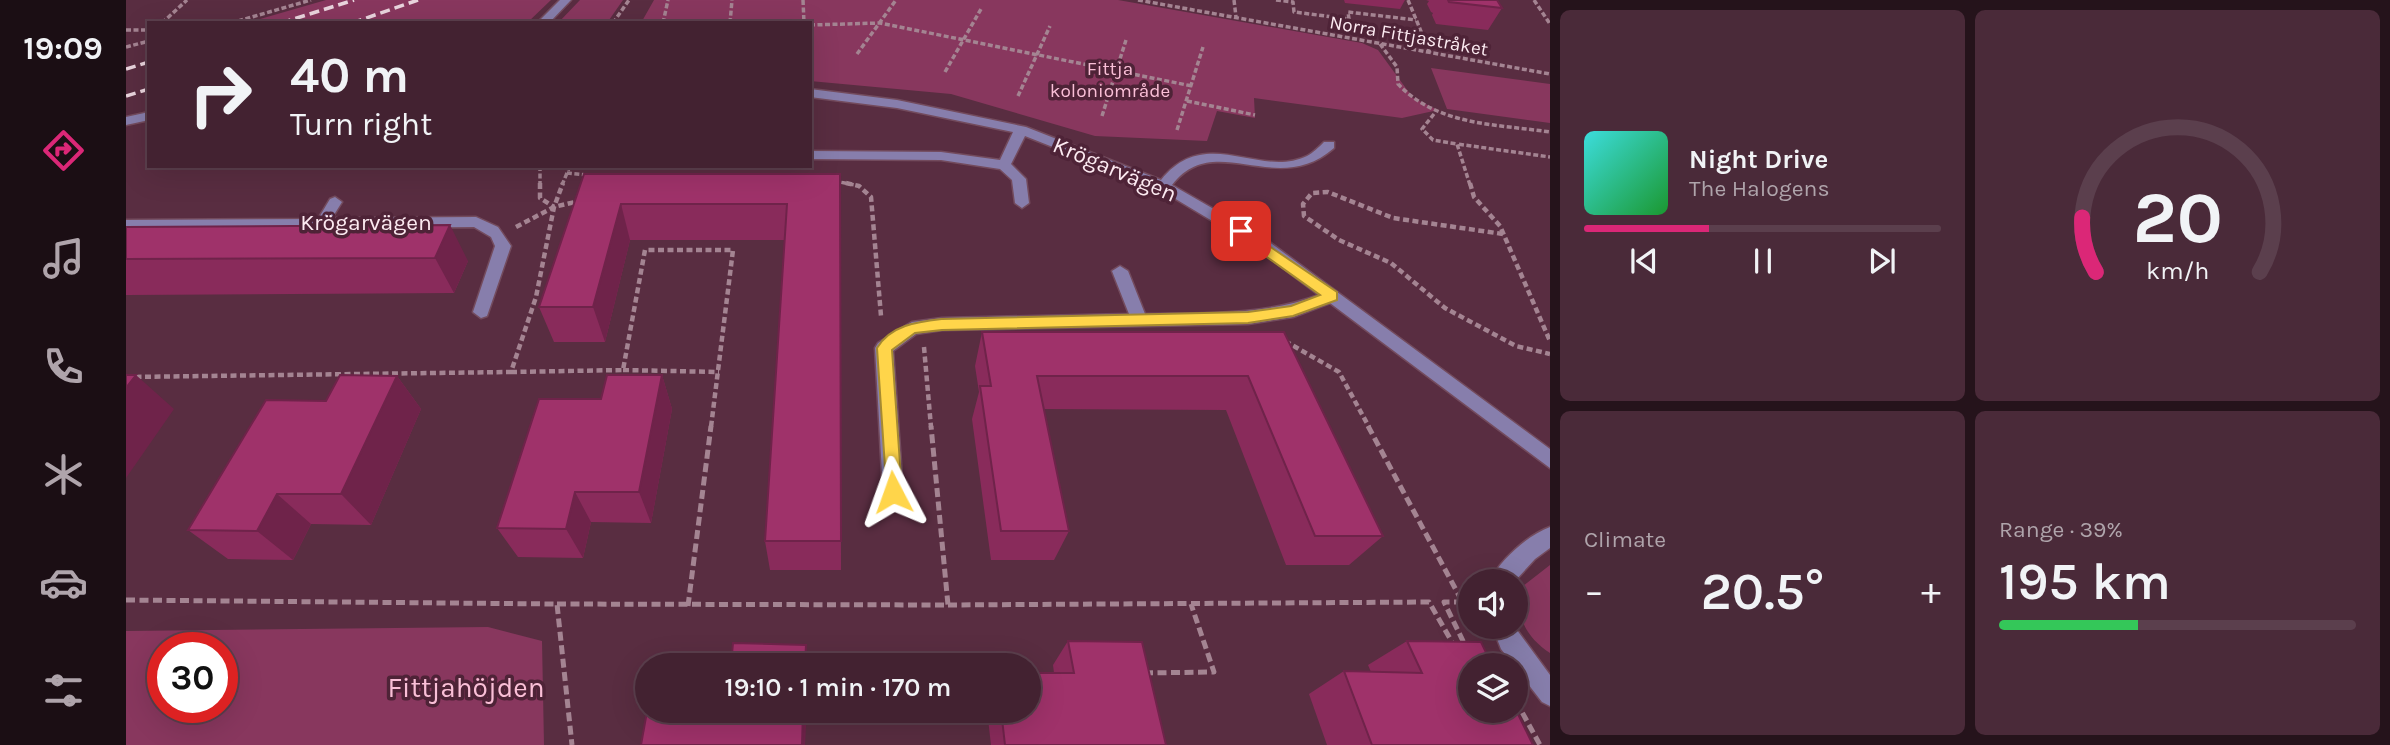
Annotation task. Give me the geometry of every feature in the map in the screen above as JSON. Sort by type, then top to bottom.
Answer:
[{"type":"street","points":[[544,21],[566,0]]},
{"type":"street","name":"Krögarvägen","points":[[812,93],[897,104],[1021,130],[1164,186],[1259,242],[1550,460]]},
{"type":"street","points":[[126,121],[147,117]]},
{"type":"street","points":[[1004,165],[1021,130]]},
{"type":"street","points":[[1164,186],[1180,167],[1197,159],[1212,156],[1276,165],[1305,164],[1321,156],[1329,145]]},
{"type":"street","points":[[812,155],[941,156],[1004,165],[1019,179],[1022,203]]},
{"type":"street","points":[[323,222],[335,202]]},
{"type":"street","name":"Krögarvägen","points":[[126,225],[476,222],[485,225],[502,240],[503,246],[481,312]]},
{"type":"street","points":[[126,251],[148,225]]},
{"type":"street","points":[[1120,271],[1140,321]]},
{"type":"street","points":[[893,492],[884,348],[912,328],[942,324],[1248,318],[1293,311],[1332,296]]},
{"type":"street","points":[[1513,569],[1528,552],[1550,536]]},
{"type":"street","points":[[1508,639],[1550,694]]},
{"type":"path","points":[[164,21],[187,0]]},
{"type":"path","points":[[238,21],[311,0]]},
{"type":"path","points":[[614,21],[629,0]]},
{"type":"path","points":[[663,21],[668,0]]},
{"type":"path","points":[[730,21],[732,0]]},
{"type":"path","points":[[803,0],[804,21]]},
{"type":"path","points":[[858,54],[896,0]]},
{"type":"path","name":"Norra Fittjastråket","points":[[1138,0],[1550,74]]},
{"type":"path","points":[[1234,0],[1236,17]]},
{"type":"path","points":[[1276,0],[1293,2],[1294,12],[1349,19],[1348,12],[1416,20]]},
{"type":"path","points":[[1408,0],[1430,53]]},
{"type":"path","points":[[1534,0],[1550,24]]},
{"type":"path","points":[[944,72],[981,9]]},
{"type":"path","points":[[812,25],[880,23],[1192,86]]},
{"type":"path","points":[[1018,96],[1050,26]]},
{"type":"path","points":[[126,30],[147,30]]},
{"type":"path","points":[[1102,116],[1126,40]]},
{"type":"path","points":[[126,47],[147,42]]},
{"type":"path","points":[[1380,44],[1395,60],[1400,76],[1398,84],[1405,95],[1434,114],[1550,132]]},
{"type":"path","points":[[1177,130],[1203,47]]},
{"type":"path","points":[[1186,101],[1255,115]]},
{"type":"path","points":[[1434,114],[1422,129],[1433,140],[1550,157]]},
{"type":"path","points":[[1457,144],[1474,197],[1500,226],[1550,341]]},
{"type":"path","points":[[540,168],[540,198],[554,207],[590,199]]},
{"type":"path","points":[[512,372],[536,298],[554,207],[569,168]]},
{"type":"path","points":[[567,173],[594,176]]},
{"type":"path","points":[[825,181],[859,186],[871,197],[881,316]]},
{"type":"path","points":[[1503,234],[1393,218],[1328,192],[1312,192],[1303,204],[1304,216],[1320,228],[1391,263],[1445,308],[1516,346],[1550,354]]},
{"type":"path","points":[[623,370],[645,250],[733,250],[688,606]]},
{"type":"path","points":[[1274,338],[1310,352],[1339,372],[1458,593]]},
{"type":"path","points":[[924,340],[948,605]]},
{"type":"path","points":[[126,376],[623,370],[719,372]]},
{"type":"path","points":[[126,600],[688,606],[1429,602],[1450,642],[1465,643],[1463,639]]},
{"type":"path","points":[[1458,602],[1444,602],[1458,629]]},
{"type":"path","points":[[557,604],[572,745]]},
{"type":"path","points":[[1147,685],[1144,673],[1213,671],[1191,604]]},
{"type":"path","points":[[1528,723],[1540,745]]},
{"type":"green space","points":[[326,0],[551,0],[529,21],[253,21]]},
{"type":"green space","points":[[580,0],[623,0],[608,21],[560,21]]},
{"type":"green space","name":"Fittja koloniområde","points":[[654,0],[1118,0],[1362,43],[1378,50],[1413,98],[1438,110],[1402,118],[1254,98],[1255,118],[1217,111],[1207,141],[1095,136],[951,94],[812,81],[812,21],[642,21]]},
{"type":"green space","points":[[1431,68],[1550,84],[1550,123],[1447,109]]},
{"type":"green space","points":[[1550,565],[1550,653],[1528,632],[1528,582]]},
{"type":"green space","name":"Fittjahöjden","points":[[488,627],[542,641],[544,745],[126,745],[126,631]]},
{"type":"building","points":[[1448,0],[1497,0],[1502,8],[1449,2]]},
{"type":"building","points":[[584,174],[840,174],[841,541],[765,541],[787,204],[621,204],[593,307],[539,307]]},
{"type":"building","points":[[450,225],[435,258],[126,259],[126,227]]},
{"type":"building","points":[[982,332],[1284,332],[1383,536],[1315,536],[1248,376],[1037,376],[1069,531],[1001,531],[980,386],[991,386]]},
{"type":"building","points":[[126,375],[136,375],[126,388]]},
{"type":"building","points":[[340,375],[397,376],[341,494],[277,494],[257,531],[188,530],[266,400],[326,401]]},
{"type":"building","points":[[607,375],[662,375],[639,492],[575,492],[566,529],[497,528],[539,399],[601,399]]},
{"type":"building","points":[[1068,641],[1142,642],[1166,745],[1005,745],[1002,723],[1041,723],[1041,673],[1074,673]]},
{"type":"building","points":[[1407,641],[1481,642],[1486,653],[1458,653],[1458,723],[1522,723],[1533,745],[1372,745],[1344,671],[1422,673]]},
{"type":"building","points":[[733,643],[806,645],[806,653],[732,653]]},
{"type":"building","points":[[645,723],[803,723],[802,745],[641,745]]},
{"type":"railway","points":[[287,21],[354,0]]},
{"type":"railway","points":[[358,21],[418,0]]},
{"type":"railway","points":[[126,69],[147,63]]},
{"type":"railway","points":[[126,96],[147,90]]},
{"type":"route","points":[[893,492],[884,348],[896,338],[912,328],[942,324],[1248,318],[1293,311],[1332,296],[1241,231]]}]
